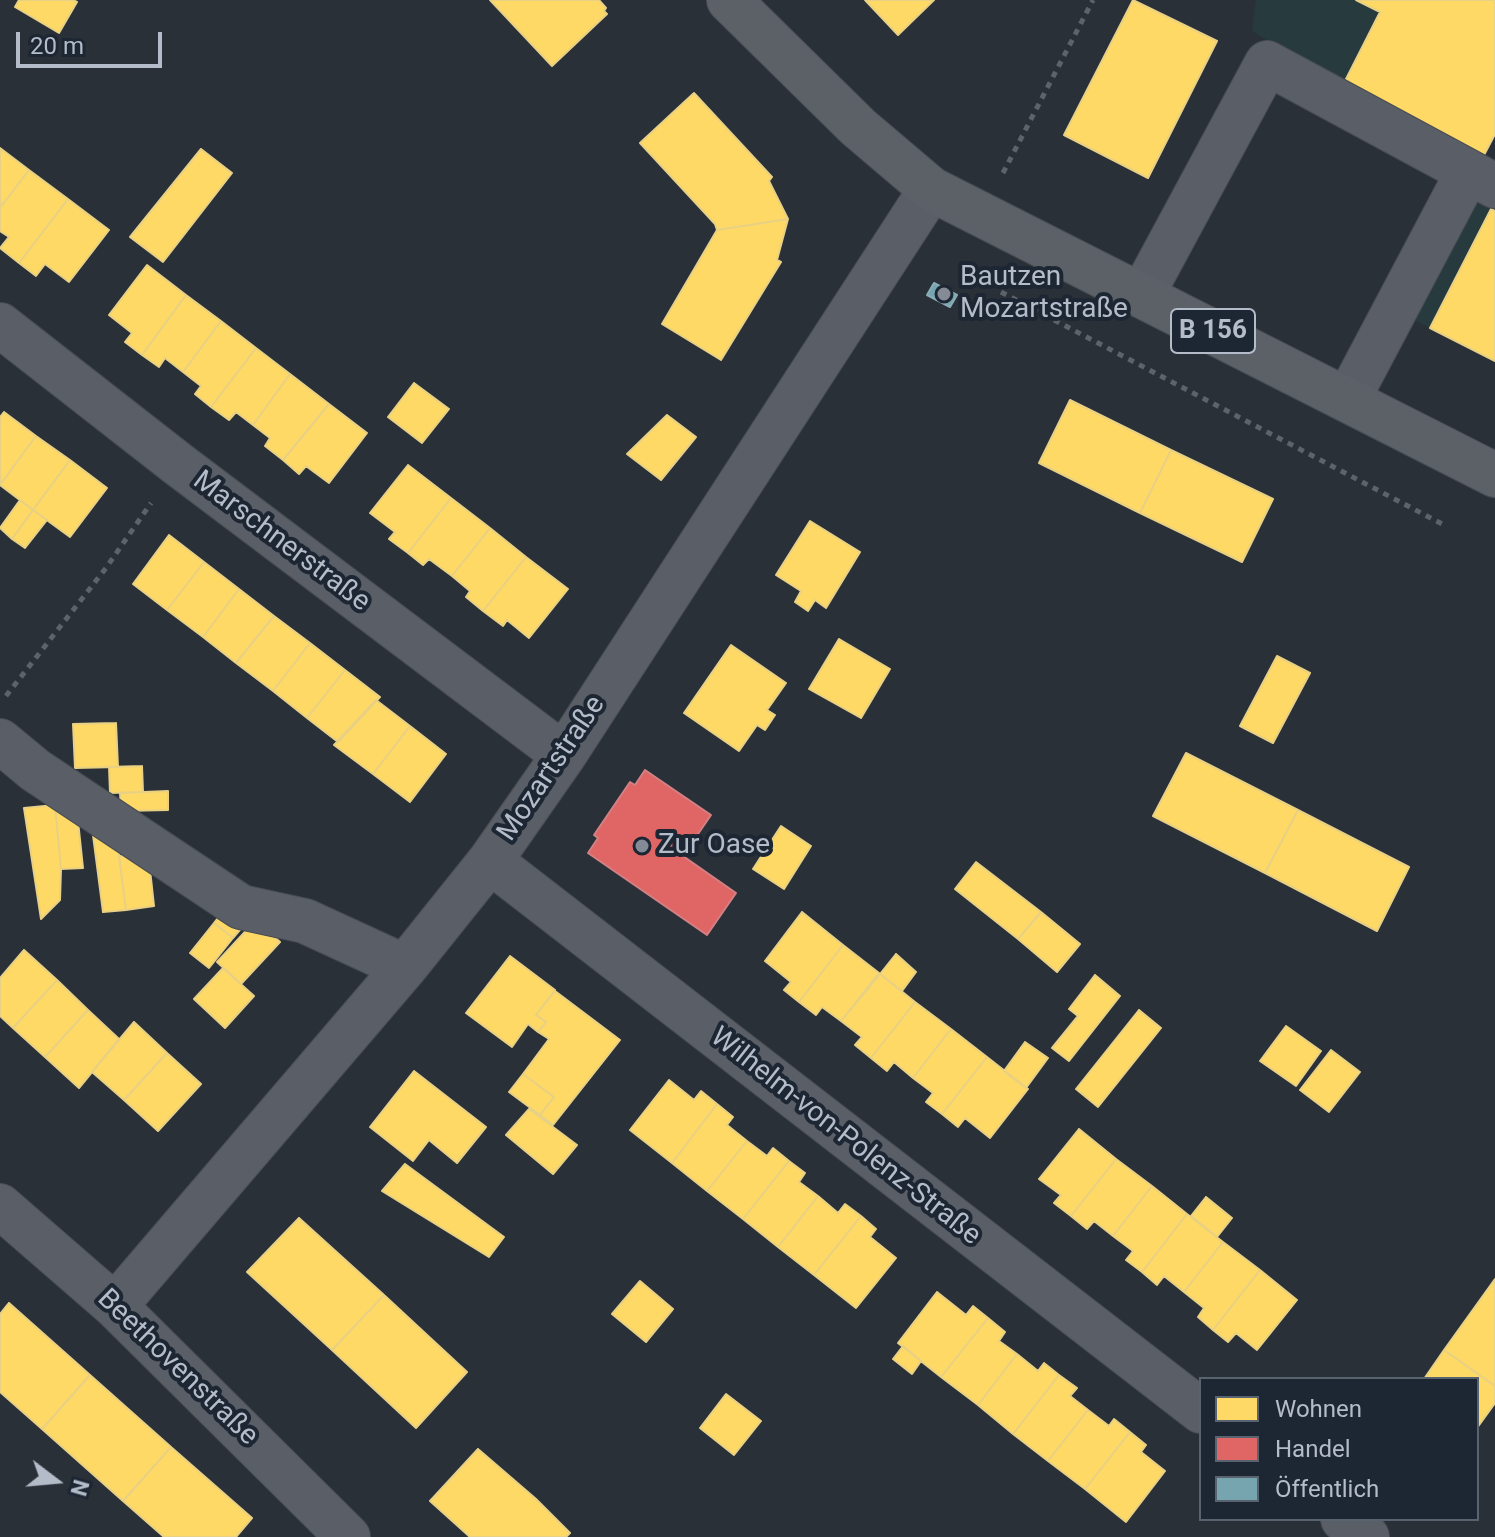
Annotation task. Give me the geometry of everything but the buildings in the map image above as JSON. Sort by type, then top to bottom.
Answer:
[{"type":"main road","name":"B 156","points":[[729,0],[858,127],[931,189],[1495,475]]},
{"type":"street","points":[[1142,295],[1259,47],[1378,133],[1482,179],[1360,406]]},
{"type":"street","name":"Mozartstraße","points":[[115,1306],[405,967],[490,861],[564,755],[931,189]]},
{"type":"street","points":[[1360,406],[1457,251]]},
{"type":"street","name":"Marschnerstraße","points":[[0,325],[178,464],[564,755]]},
{"type":"street","points":[[0,741],[35,770],[241,907],[305,921],[405,967]]},
{"type":"street","name":"Wilhelm-von-Polenz-Straße","points":[[490,861],[1199,1409]]},
{"type":"street","name":"Beethovenstraße","points":[[0,1206],[115,1306],[348,1537]]},
{"type":"street","points":[[1346,1521],[1367,1537]]},
{"type":"path","points":[[980,216],[1093,0]]},
{"type":"path","points":[[1001,292],[1444,525]]},
{"type":"path","points":[[0,703],[106,568],[178,464]]},
{"type":"green space","points":[[1256,0],[1356,0],[1380,12],[1343,85],[1252,31]]},
{"type":"green space","points":[[1443,176],[1495,186],[1495,211],[1491,209],[1430,328],[1395,310]]},
{"type":"place","name":"Bautzen Mozartstraße","points":[[944,294]]},
{"type":"place","name":"Zur Oase","points":[[642,846]]}]
